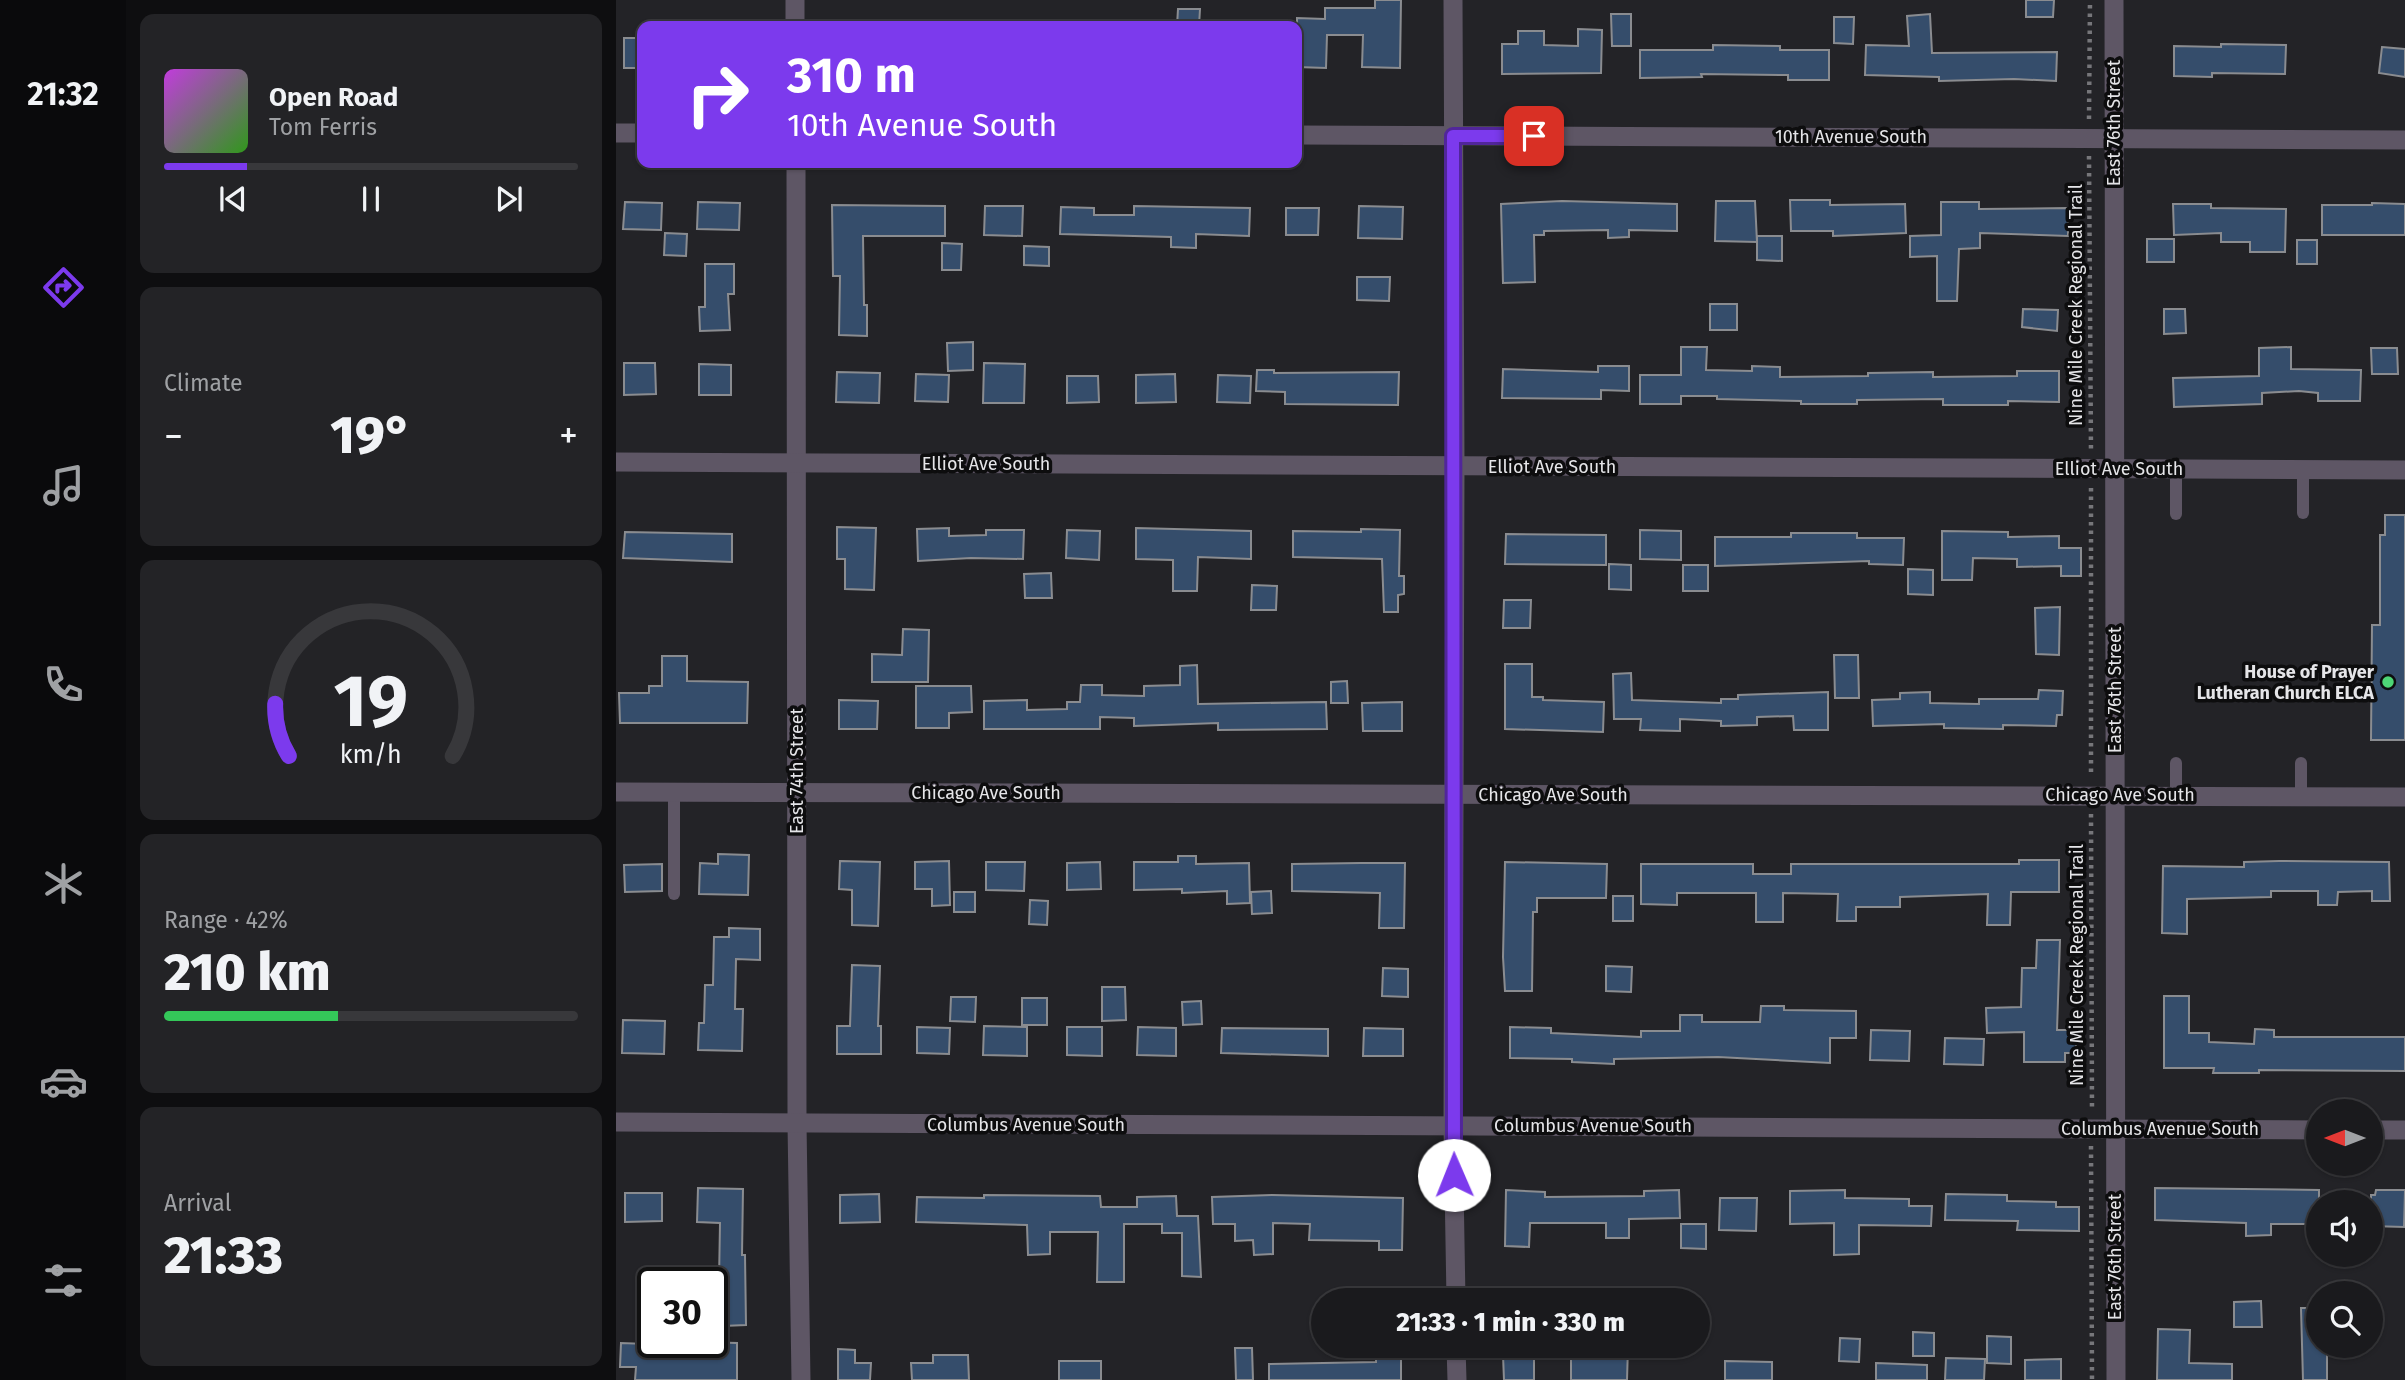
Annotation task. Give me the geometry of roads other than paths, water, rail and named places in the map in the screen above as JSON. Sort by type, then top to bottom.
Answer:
[{"type":"street","points":[[795,0],[795,21]]},
{"type":"street","points":[[1453,0],[1453,1125],[1456,1288]]},
{"type":"street","name":"East 76th Street","points":[[2115,0],[2116,1380]]},
{"type":"street","points":[[616,133],[637,133]]},
{"type":"street","name":"10th Avenue South","points":[[1302,135],[2405,139]]},
{"type":"street","name":"East 74th Street","points":[[796,168],[797,1124],[801,1380]]},
{"type":"street","name":"Elliot Ave South","points":[[616,462],[2405,470]]},
{"type":"street","name":"Chicago Ave South","points":[[616,792],[2115,794],[2405,797]]},
{"type":"street","name":"Columbus Avenue South","points":[[616,1122],[2306,1130]]},
{"type":"street","points":[[2384,1130],[2405,1130]]},
{"type":"street","points":[[1457,1358],[1457,1380]]},
{"type":"lane","points":[[2176,470],[2176,514]]},
{"type":"lane","points":[[2303,470],[2303,513]]},
{"type":"lane","points":[[2176,763],[2176,795]]},
{"type":"lane","points":[[2301,763],[2301,796]]},
{"type":"lane","points":[[674,792],[674,894]]},
{"type":"place","name":"House of Prayer Lutheran Church ELCA","points":[[2388,682]]}]
